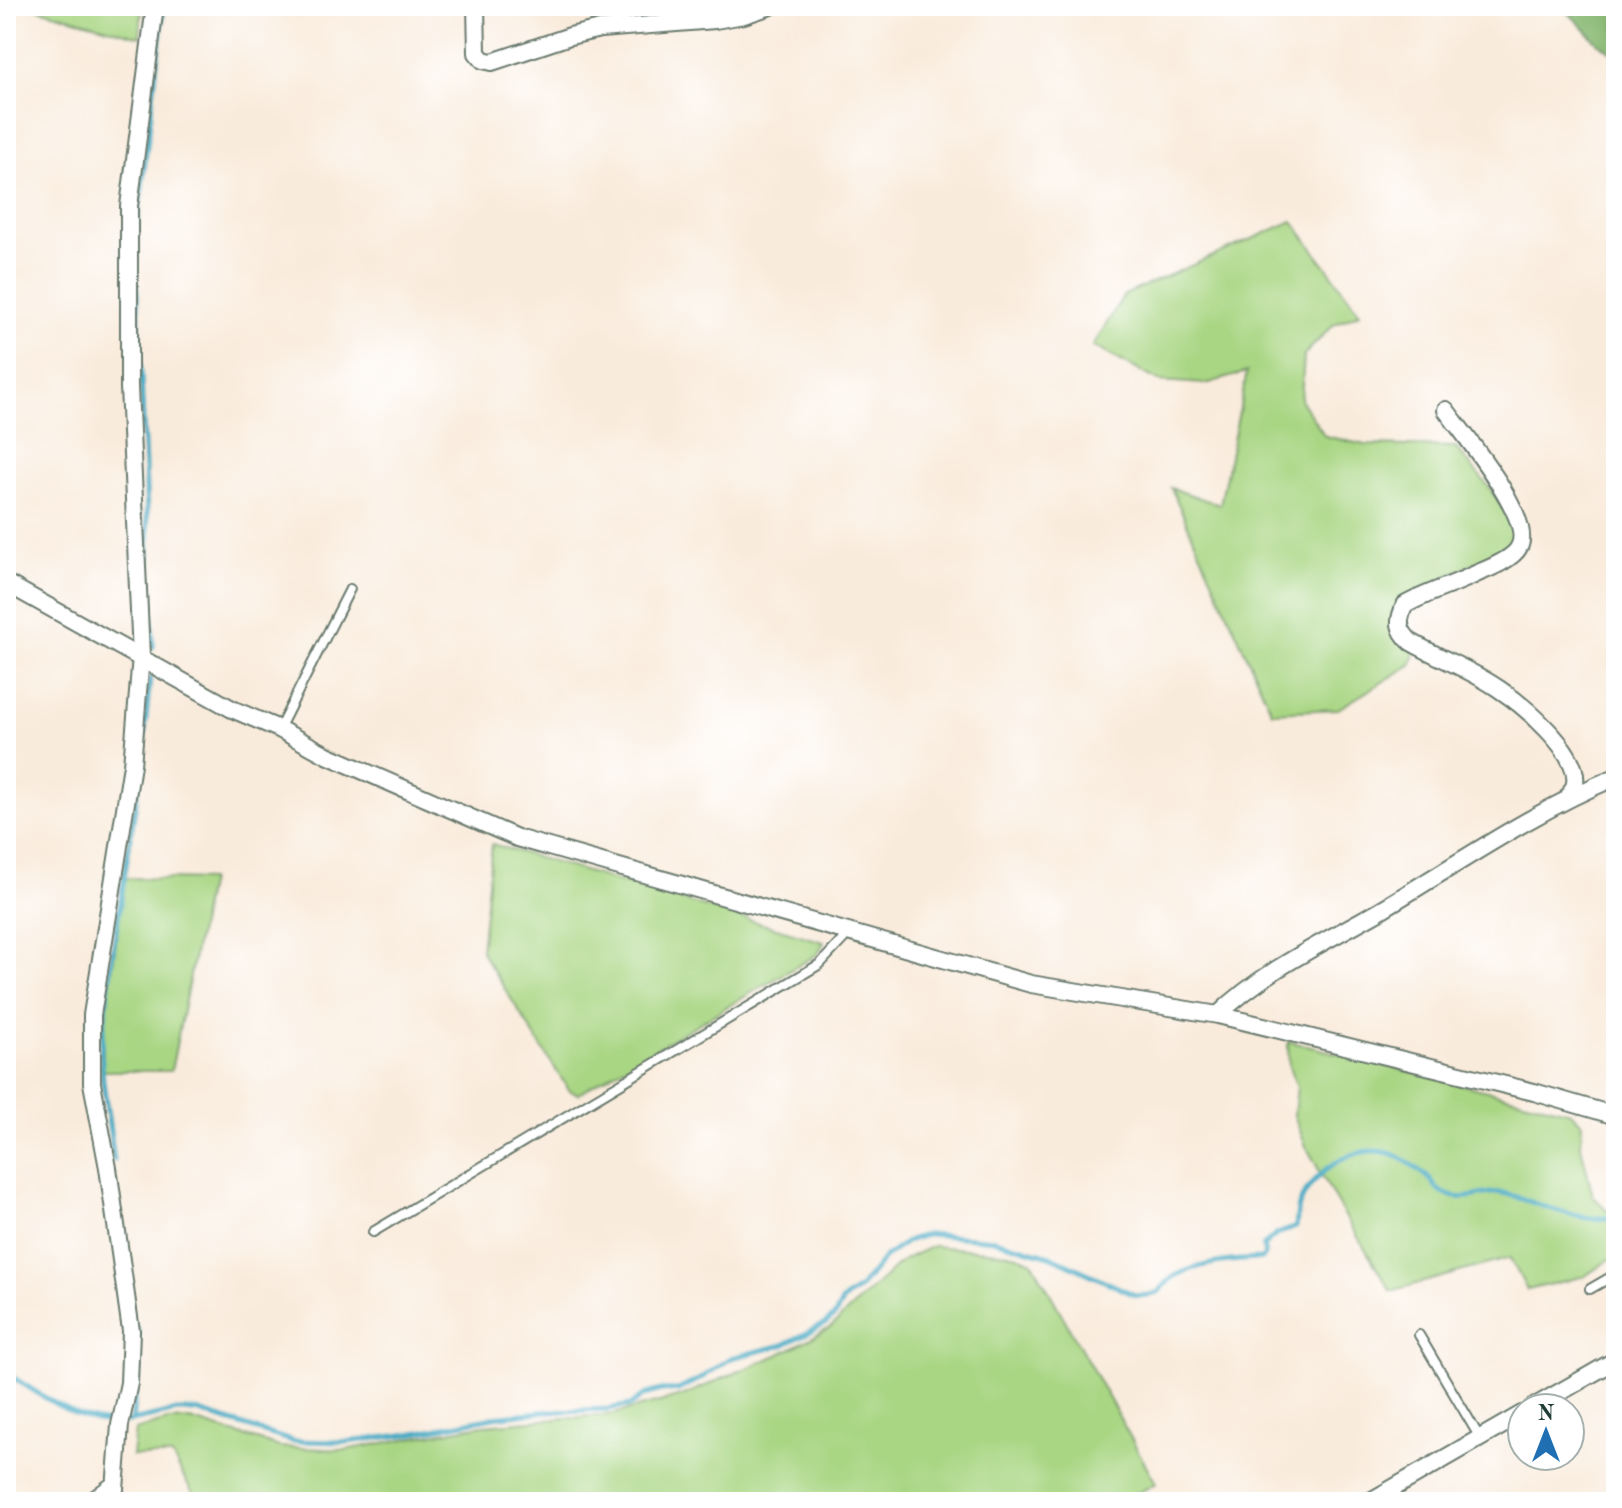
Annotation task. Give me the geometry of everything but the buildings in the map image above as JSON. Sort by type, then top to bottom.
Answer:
[{"type":"street","points":[[114,1502],[120,1425],[129,1383],[131,1331],[92,1083],[91,1040],[92,1015],[132,765],[141,656],[129,387],[129,206],[155,6]]},
{"type":"street","points":[[476,6],[477,53],[483,60],[492,62],[600,29],[715,20],[771,6]]},
{"type":"street","points":[[1446,410],[1509,498],[1523,534],[1519,548],[1510,556],[1480,573],[1405,605],[1400,616],[1401,632],[1422,648],[1497,687],[1540,723],[1567,754],[1575,773],[1575,785],[1567,799]]},
{"type":"street","points":[[6,583],[232,709],[279,729],[327,755],[517,838],[1031,984],[1218,1015],[1534,1092],[1616,1116]]},
{"type":"street","points":[[1218,1015],[1284,967],[1567,799],[1616,777]]},
{"type":"street","points":[[1560,1392],[1616,1360]]},
{"type":"street","points":[[1369,1502],[1506,1423]]},
{"type":"street","points":[[91,1502],[115,1484]]},
{"type":"lane","points":[[279,729],[350,589]]},
{"type":"lane","points":[[373,1232],[820,964],[850,933]]},
{"type":"lane","points":[[1590,1289],[1616,1274]]},
{"type":"lane","points":[[1419,1335],[1480,1438]]},
{"type":"green space","points":[[28,6],[142,6],[140,37]]},
{"type":"green space","points":[[1562,6],[1616,6],[1616,55],[1598,43]]},
{"type":"green space","points":[[1293,221],[1360,313],[1333,325],[1304,355],[1301,401],[1325,436],[1365,445],[1455,447],[1490,488],[1512,523],[1513,544],[1402,598],[1394,609],[1393,628],[1415,652],[1412,664],[1338,709],[1272,712],[1171,488],[1220,505],[1247,372],[1206,384],[1159,381],[1093,346],[1124,295]]},
{"type":"green space","points":[[492,844],[824,942],[818,954],[578,1094],[569,1090],[481,951]]},
{"type":"green space","points":[[125,878],[209,880],[171,1071],[103,1071],[103,1034]]},
{"type":"green space","points":[[1288,1041],[1571,1112],[1582,1123],[1581,1146],[1593,1196],[1616,1219],[1616,1255],[1585,1276],[1527,1290],[1510,1258],[1391,1291],[1305,1144],[1294,1115],[1297,1086],[1289,1067]]},
{"type":"green space","points":[[933,1246],[1009,1253],[1032,1261],[1156,1483],[1122,1502],[198,1502],[172,1456],[132,1456],[135,1430],[168,1421],[190,1420],[280,1447],[345,1450],[483,1425],[614,1414],[682,1396],[784,1352],[830,1328],[903,1260]]},
{"type":"waterway","points":[[137,227],[164,6]]},
{"type":"waterway","points":[[137,285],[153,647]]},
{"type":"waterway","points":[[114,1160],[101,1050],[141,768],[150,678]]},
{"type":"waterway","points":[[127,1422],[177,1411],[196,1411],[292,1441],[347,1442],[410,1434],[493,1417],[631,1405],[644,1395],[661,1390],[678,1390],[731,1358],[783,1345],[825,1324],[835,1315],[843,1300],[859,1289],[885,1257],[909,1240],[928,1234],[995,1240],[1050,1256],[1135,1295],[1153,1294],[1172,1278],[1189,1270],[1219,1262],[1262,1259],[1265,1254],[1263,1246],[1277,1234],[1296,1227],[1300,1203],[1317,1178],[1342,1159],[1371,1151],[1386,1152],[1401,1158],[1424,1174],[1441,1192],[1451,1196],[1460,1198],[1496,1192],[1574,1215],[1589,1218],[1616,1216]]},
{"type":"waterway","points":[[132,1421],[139,1361],[138,1329]]},
{"type":"waterway","points":[[6,1373],[68,1410],[106,1422]]}]
